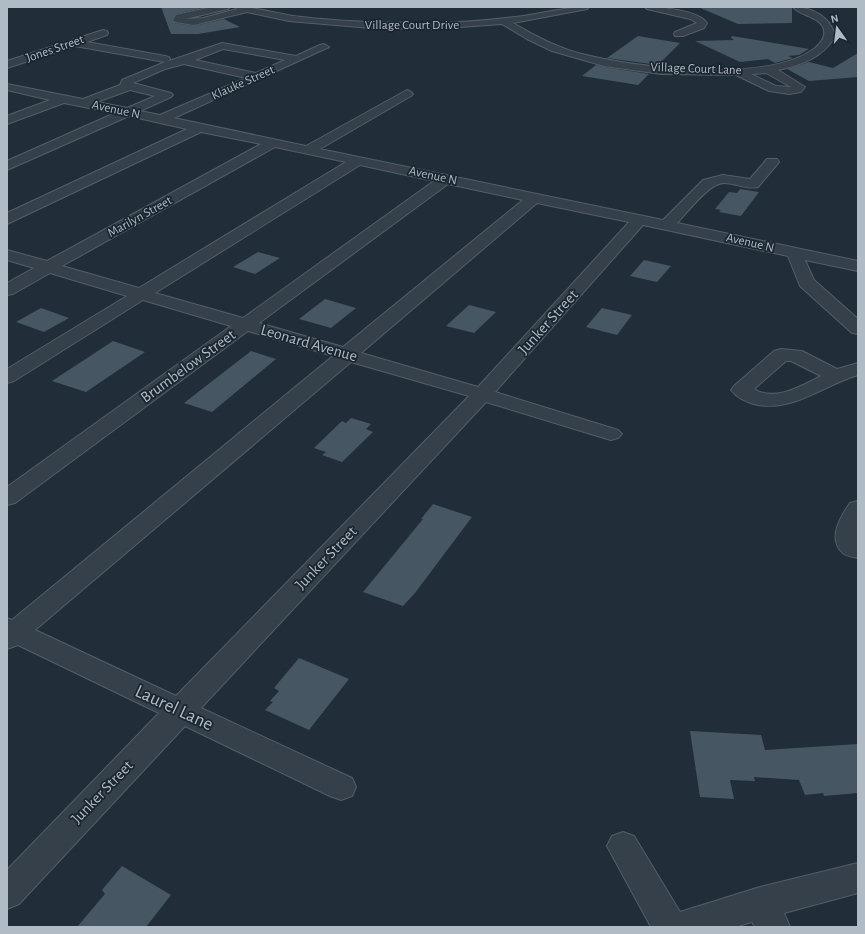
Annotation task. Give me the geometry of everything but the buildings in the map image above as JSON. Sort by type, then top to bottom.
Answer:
[{"type":"street","points":[[224,7],[179,17],[178,20],[190,22],[244,8]]},
{"type":"street","name":"Village Court Drive","points":[[244,8],[304,19],[357,24],[434,26],[505,22],[536,18],[584,7]]},
{"type":"street","points":[[650,7],[700,20],[702,23],[701,26],[679,34]]},
{"type":"street","name":"Village Court Lane","points":[[505,22],[524,34],[551,47],[593,59],[670,70],[738,72],[768,69],[807,60],[828,48],[833,42],[835,35],[828,22],[819,16],[798,7]]},
{"type":"street","name":"Jones Street","points":[[7,65],[103,32]]},
{"type":"street","points":[[73,43],[165,59]]},
{"type":"street","points":[[7,166],[167,95],[125,84],[126,82],[162,66],[183,61],[217,47],[225,46],[297,59]]},
{"type":"street","name":"Klauke Street","points":[[162,119],[324,47]]},
{"type":"street","points":[[201,54],[224,58]]},
{"type":"street","points":[[183,61],[258,76]]},
{"type":"street","points":[[254,64],[277,68]]},
{"type":"street","points":[[738,72],[768,88],[779,91],[797,90],[799,87],[768,69]]},
{"type":"street","points":[[85,103],[129,86]]},
{"type":"street","name":"Avenue N","points":[[7,87],[747,241],[795,254],[858,266]]},
{"type":"street","points":[[308,150],[407,94]]},
{"type":"street","points":[[7,120],[63,99]]},
{"type":"street","points":[[7,219],[200,127]]},
{"type":"street","name":"Marilyn Street","points":[[7,290],[273,143]]},
{"type":"street","points":[[7,377],[358,160]]},
{"type":"street","points":[[667,225],[708,183],[723,179],[753,184],[772,162]]},
{"type":"street","name":"Brumbelow Street","points":[[7,498],[446,178]]},
{"type":"street","points":[[10,633],[347,355],[535,197]]},
{"type":"street","name":"Junker Street","points":[[7,893],[482,394],[641,219]]},
{"type":"street","points":[[795,254],[806,282],[858,329]]},
{"type":"street","name":"Leonard Avenue","points":[[7,255],[482,394],[611,434]]},
{"type":"street","points":[[835,376],[844,371],[858,369]]},
{"type":"street","points":[[858,508],[847,531],[850,547],[858,550]]},
{"type":"street","name":"Laurel Lane","points":[[10,633],[341,787]]},
{"type":"street","points":[[623,846],[670,927]]},
{"type":"street","points":[[685,927],[766,915],[858,878]]}]
